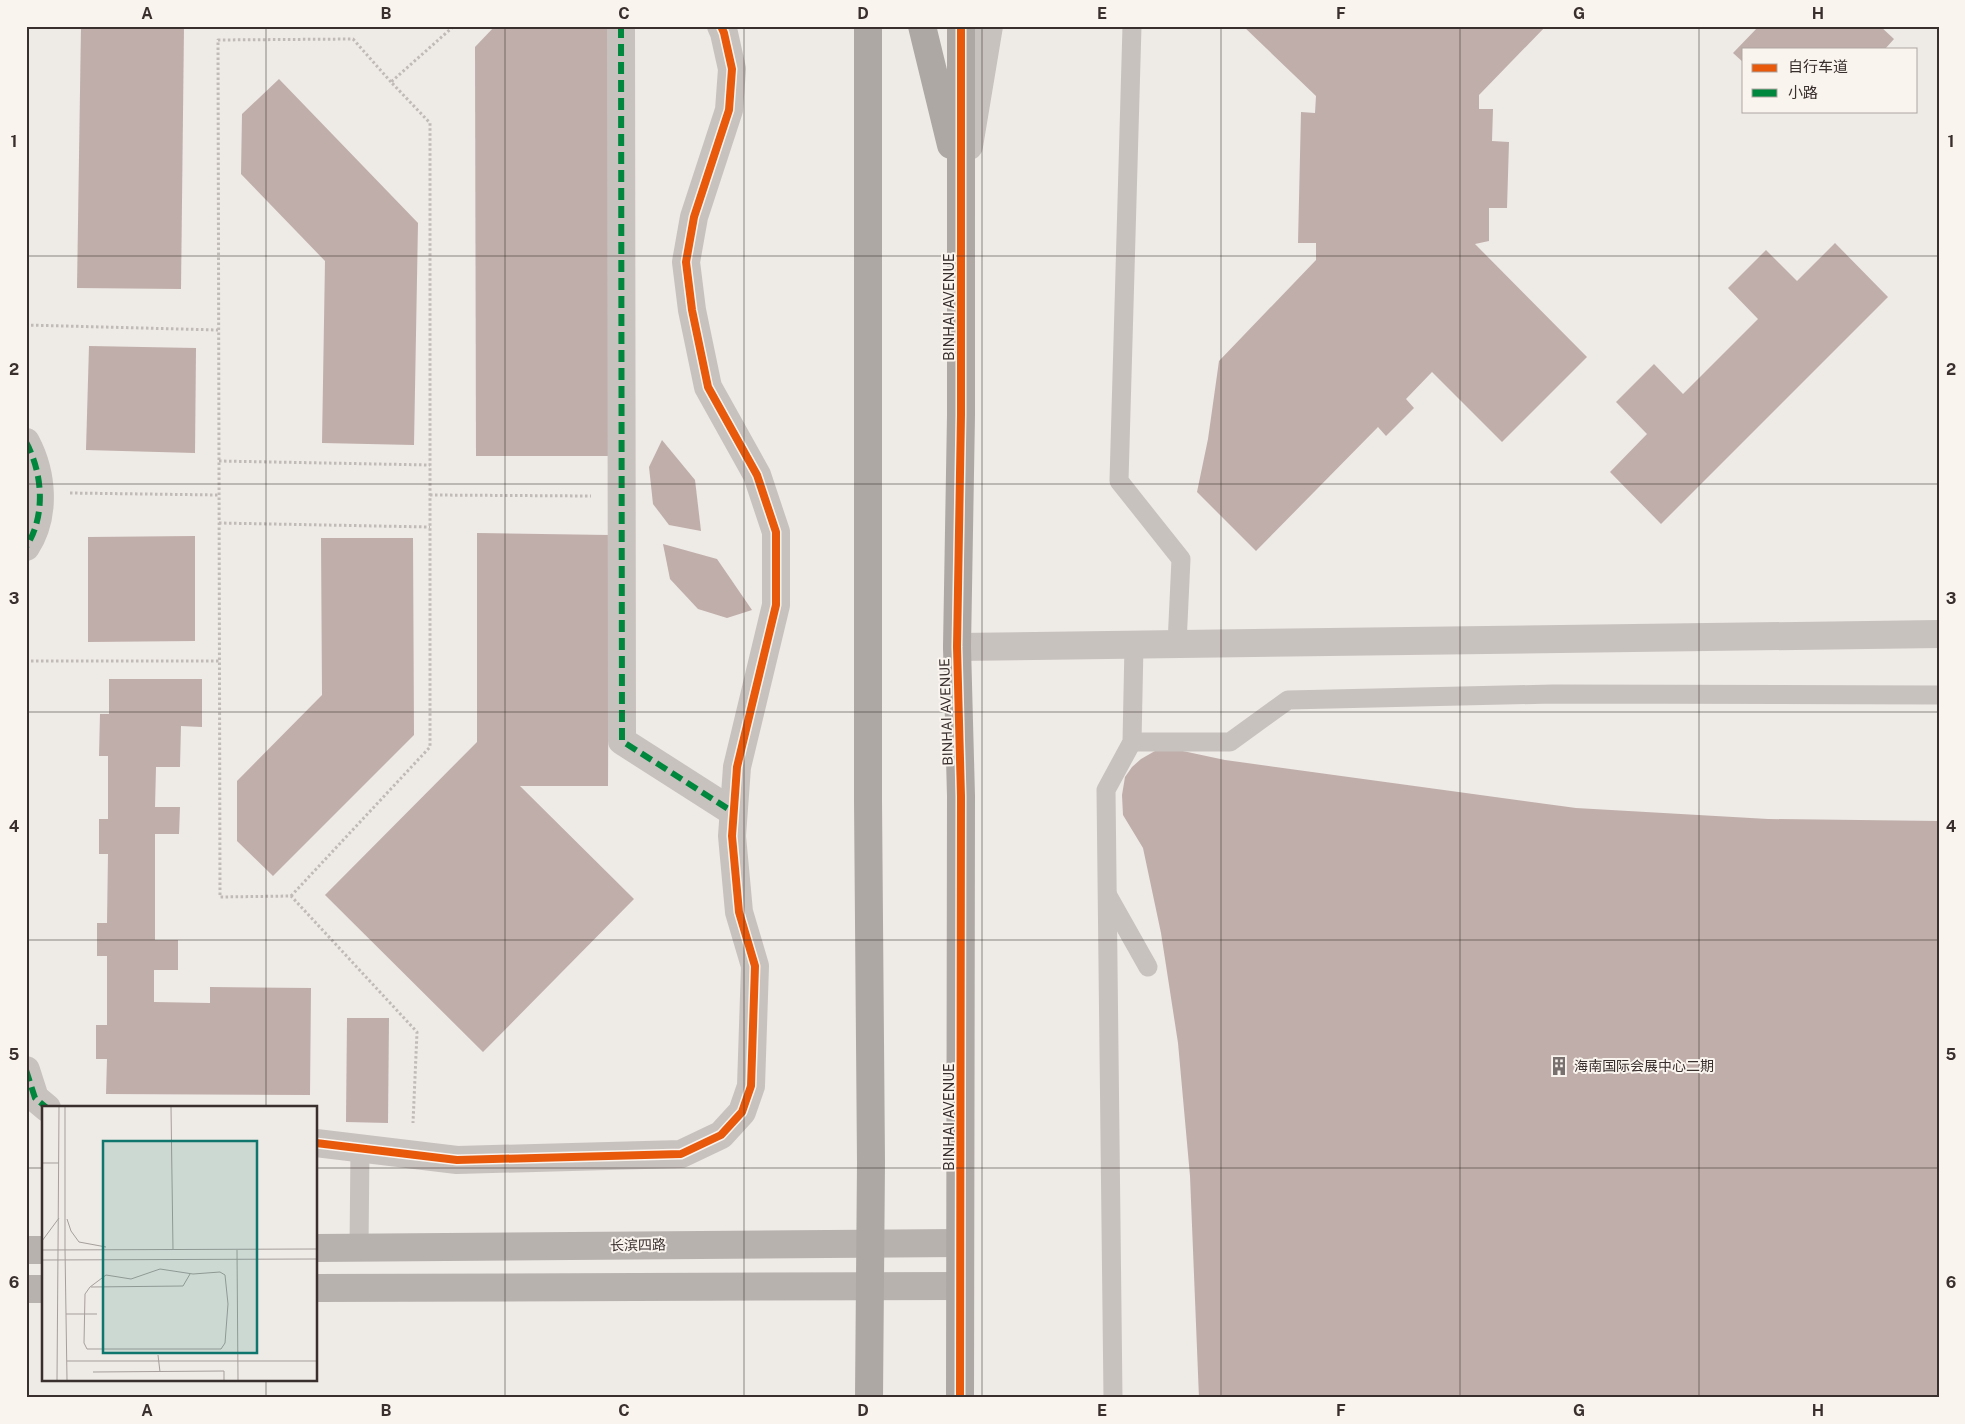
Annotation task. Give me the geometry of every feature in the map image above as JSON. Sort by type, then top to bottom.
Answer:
[{"type":"highway","points":[[868,26],[869,1398]]},
{"type":"highway","points":[[922,26],[962,187]]},
{"type":"highway","name":"BINHAI AVENUE","points":[[960,1398],[961,796],[957,647],[961,405],[961,26]]},
{"type":"main road","name":"长滨四路","points":[[318,1248],[960,1243]]},
{"type":"main road","points":[[26,1250],[42,1250]]},
{"type":"main road","points":[[318,1288],[870,1288],[960,1286]]},
{"type":"main road","points":[[26,1288],[42,1288]]},
{"type":"street","points":[[621,26],[622,741],[733,812]]},
{"type":"street","points":[[318,1142],[457,1160],[681,1154],[721,1135],[742,1112],[751,1086],[755,966],[740,912],[732,836],[733,812],[737,767],[776,605],[776,532],[758,476],[708,387],[690,300],[686,262],[694,217],[729,110],[732,69],[721,26]]},
{"type":"street","points":[[962,187],[990,26]]},
{"type":"street","points":[[26,442],[38,471],[40,492],[33,536],[26,546]]},
{"type":"street","points":[[957,647],[1939,634]]},
{"type":"street","points":[[26,1070],[35,1098],[45,1106]]},
{"type":"lane","points":[[1132,26],[1119,481],[1181,559],[1177,644]]},
{"type":"lane","points":[[1113,1398],[1106,790],[1132,742],[1134,645]]},
{"type":"lane","points":[[1132,742],[1230,742],[1288,700],[1553,694],[1939,695]]},
{"type":"lane","points":[[1107,894],[1148,967]]},
{"type":"lane","points":[[359,1248],[360,1148]]},
{"type":"path","points":[[391,82],[454,26]]},
{"type":"path","points":[[353,39],[391,82],[430,124],[430,747],[292,896],[220,897],[218,40],[353,39]]},
{"type":"path","points":[[26,325],[218,330]]},
{"type":"path","points":[[219,460],[430,465]]},
{"type":"path","points":[[40,492],[219,495]]},
{"type":"path","points":[[430,495],[622,496]]},
{"type":"path","points":[[219,523],[430,527]]},
{"type":"path","points":[[26,661],[219,661]]},
{"type":"path","points":[[292,896],[417,1032],[412,1154]]},
{"type":"building","points":[[81,26],[184,26],[181,289],[77,288]]},
{"type":"building","points":[[495,26],[608,26],[610,456],[476,456],[475,47]]},
{"type":"building","points":[[1243,26],[1546,26],[1479,95],[1479,109],[1493,109],[1492,141],[1509,142],[1507,208],[1489,208],[1489,241],[1475,244],[1587,357],[1502,442],[1432,372],[1406,399],[1414,408],[1386,436],[1378,427],[1256,551],[1197,492],[1208,439],[1219,361],[1316,260],[1316,243],[1298,243],[1301,112],[1315,113],[1316,96]]},
{"type":"building","points":[[1759,26],[1880,26],[1894,39],[1886,48],[1742,48],[1742,61],[1733,53]]},
{"type":"building","points":[[279,79],[418,223],[414,445],[322,443],[325,261],[241,174],[242,114]]},
{"type":"building","points":[[1835,243],[1888,297],[1661,524],[1610,472],[1647,434],[1616,402],[1654,364],[1683,394],[1758,319],[1728,288],[1766,250],[1797,281]]},
{"type":"building","points":[[89,346],[196,348],[195,453],[86,450]]},
{"type":"building","points":[[662,440],[695,480],[701,531],[669,525],[653,504],[649,467]]},
{"type":"building","points":[[477,533],[609,535],[608,786],[520,786],[634,899],[483,1052],[325,895],[477,742]]},
{"type":"building","points":[[195,536],[195,641],[88,642],[88,537]]},
{"type":"building","points":[[321,538],[413,538],[414,735],[273,876],[237,841],[237,781],[322,695]]},
{"type":"building","points":[[663,544],[717,559],[752,610],[727,618],[698,609],[670,579]]},
{"type":"building","points":[[109,679],[202,679],[202,727],[181,726],[180,767],[156,767],[155,807],[180,807],[179,834],[155,834],[155,940],[178,940],[178,970],[154,970],[154,1002],[210,1003],[210,987],[311,988],[310,1095],[106,1094],[107,1059],[96,1059],[96,1025],[107,1025],[107,956],[97,956],[97,923],[107,923],[108,854],[99,854],[99,819],[108,819],[108,756],[99,756],[100,714],[109,714]]},
{"type":"building","name":"海南国际会展中心二期","points":[[1178,750],[1225,760],[1576,808],[1768,819],[1939,821],[1939,1398],[1199,1398],[1190,1176],[1178,1043],[1161,933],[1143,848],[1123,815],[1122,795],[1125,777],[1141,759],[1155,751]]},
{"type":"building","points":[[347,1018],[389,1018],[388,1123],[346,1122]]},
{"type":"marked path","points":[[621,26],[622,741],[733,812]]},
{"type":"marked path","points":[[26,442],[36,468],[40,495],[37,522],[26,547]]},
{"type":"marked path","points":[[26,1070],[35,1098],[45,1106]]},
{"type":"cycle path","points":[[318,1143],[457,1160],[681,1154],[721,1135],[742,1112],[751,1086],[755,966],[739,912],[732,836],[737,767],[776,605],[776,532],[757,475],[708,387],[692,310],[686,262],[694,217],[729,110],[732,69],[721,26]]},
{"type":"cycle path","points":[[960,1398],[961,796],[957,647],[961,415],[961,26]]},
{"type":"place","name":"海南国际会展中心二期","points":[[1559,1066]]}]
